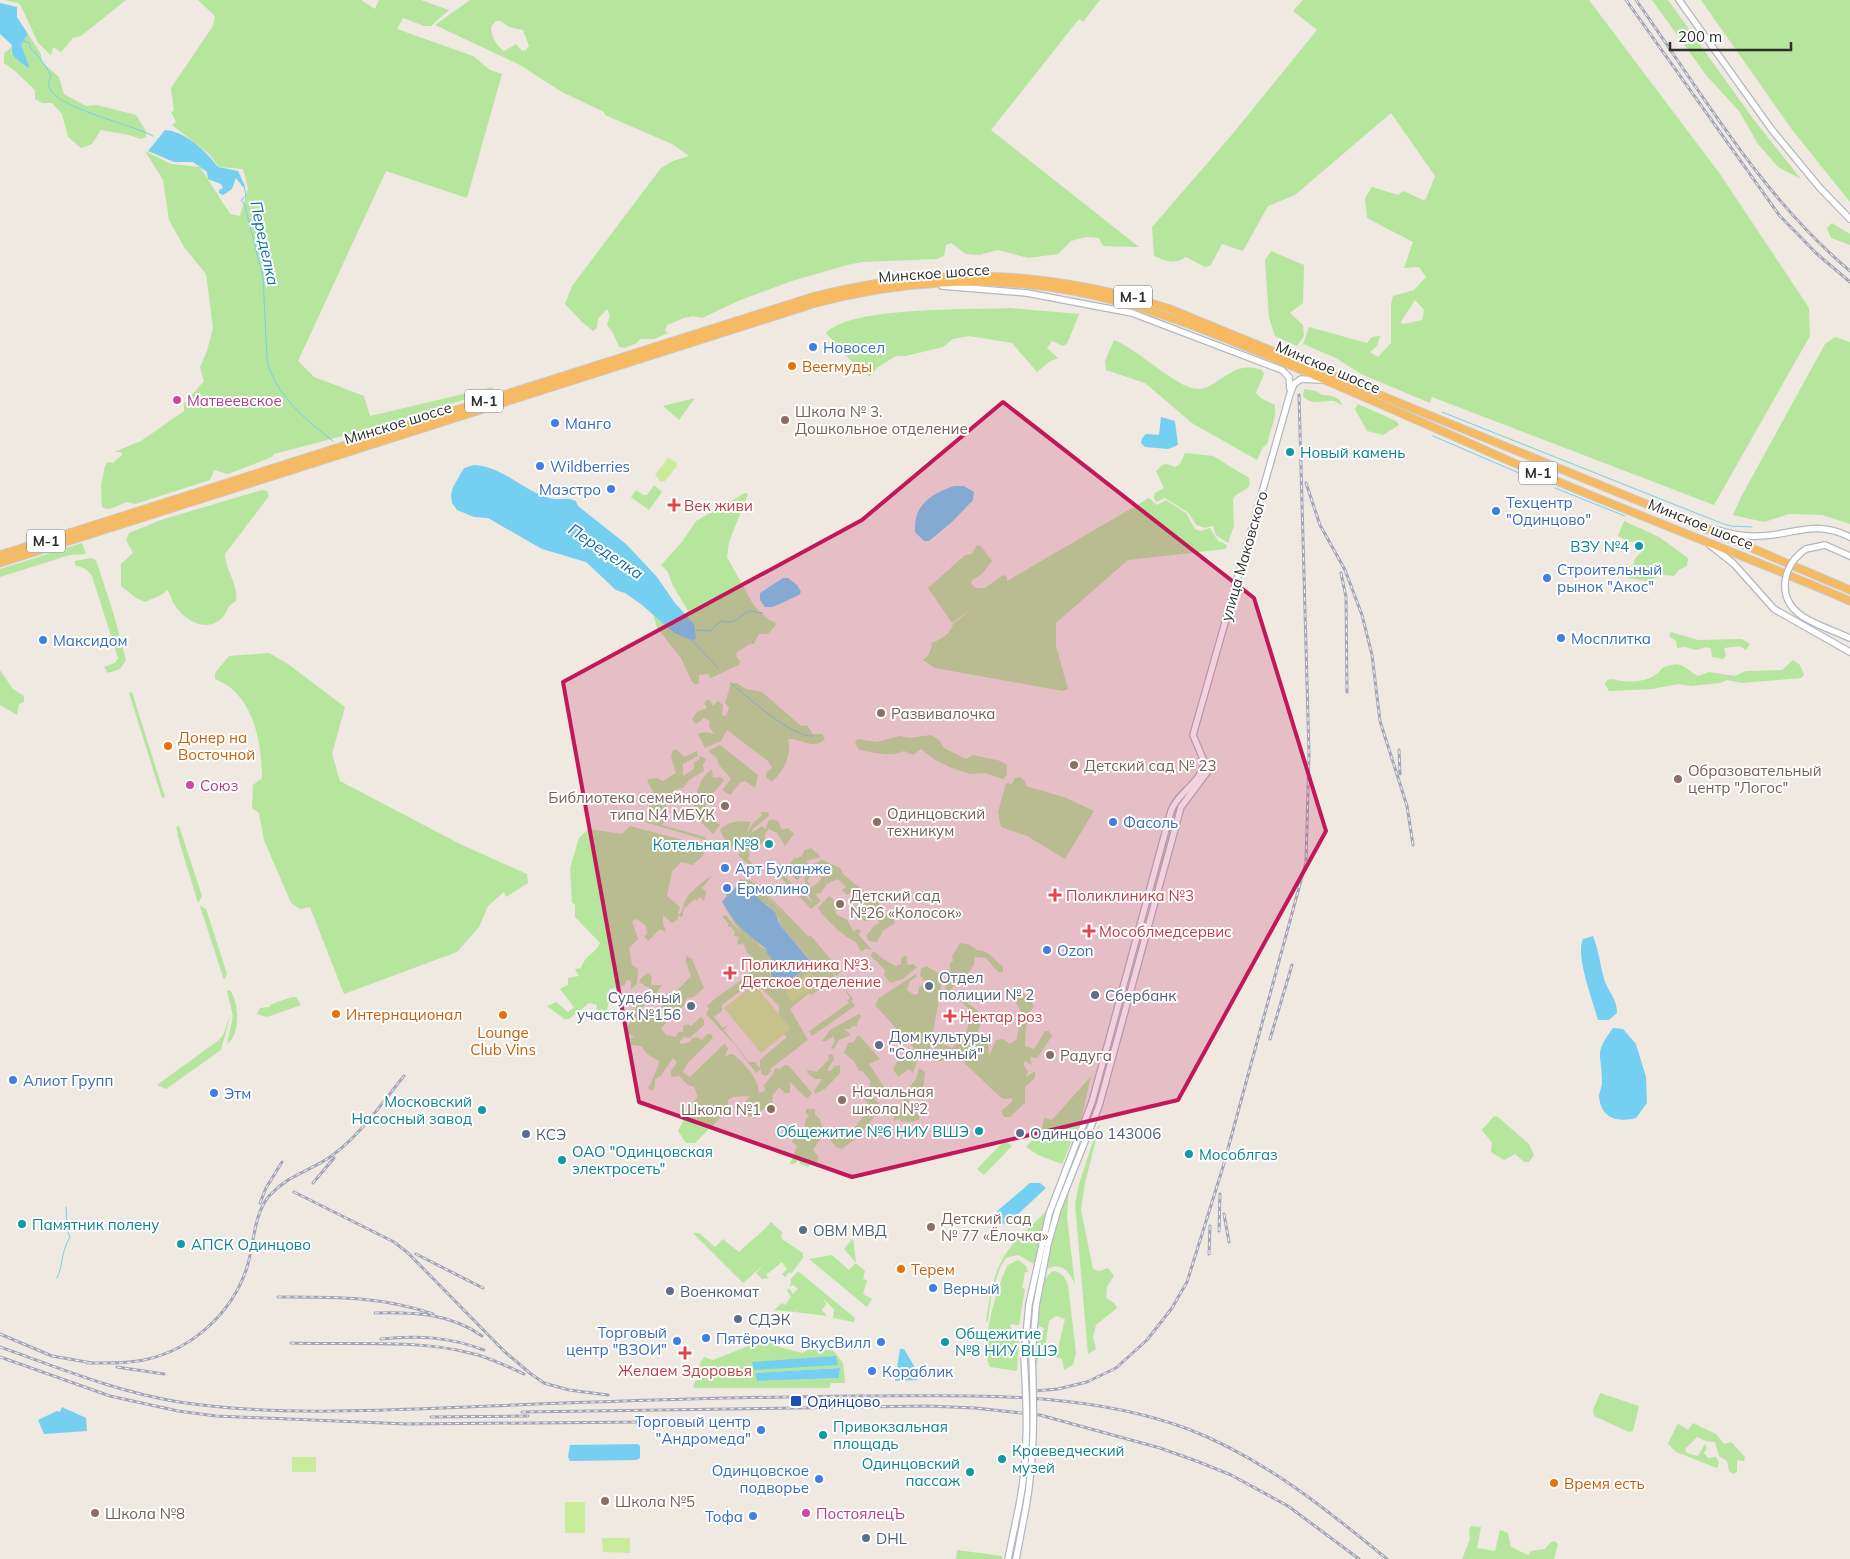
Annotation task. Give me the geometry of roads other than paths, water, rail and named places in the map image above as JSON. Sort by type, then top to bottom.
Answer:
[{"type":"highway","name":"Минское шоссе","points":[[0,563],[812,297],[882,281],[982,274],[1067,282],[1122,294],[1170,309],[1700,526],[1850,590]]},
{"type":"highway","name":"Минское шоссе","points":[[0,555],[158,510],[809,305],[868,292],[929,285],[976,283],[1028,285],[1072,291],[1112,300],[1190,324],[1331,382],[1540,474],[1687,532],[1850,600]]},
{"type":"main road","points":[[1679,0],[1772,130],[1820,188],[1850,219]]},
{"type":"main road","points":[[929,285],[1027,293],[1132,313],[1282,370],[1289,377],[1290,394]]},
{"type":"main road","points":[[1290,394],[1294,384],[1301,379],[1331,382]]},
{"type":"main road","name":"улица Маковского","points":[[1037,1281],[1058,1209],[1099,1106],[1181,807],[1208,771],[1193,735],[1290,394]]},
{"type":"main road","points":[[1700,526],[1732,534],[1757,536],[1817,527],[1840,532],[1850,537]]},
{"type":"main road","points":[[1687,532],[1714,547],[1734,564],[1766,601],[1779,612],[1850,652]]},
{"type":"main road","points":[[1850,556],[1826,545],[1806,549],[1794,559],[1787,572],[1786,594],[1798,612],[1826,628],[1850,638]]},
{"type":"main road","points":[[1016,1559],[1028,1434],[1024,1356],[1027,1320],[1037,1281],[1049,1214],[1092,1102],[1174,802],[1200,776],[1204,764]]},
{"type":"main road","points":[[1008,1559],[1033,1462],[1035,1436],[1032,1356],[1037,1281]]},
{"type":"water","points":[[0,3],[17,7],[17,17],[28,34],[21,45],[29,66],[28,68],[14,56],[11,49],[12,45],[0,34]]},
{"type":"water","points":[[165,130],[173,131],[188,138],[202,149],[218,167],[238,171],[245,186],[243,187],[236,178],[232,189],[223,195],[219,193],[219,190],[223,188],[221,184],[208,179],[207,172],[193,162],[174,162],[148,151]]},
{"type":"water","points":[[1161,417],[1175,421],[1178,445],[1168,449],[1145,447],[1141,443],[1142,438],[1146,434],[1159,435]]},
{"type":"water","points":[[474,465],[495,470],[530,490],[549,498],[576,501],[578,506],[626,544],[657,577],[675,603],[694,624],[696,638],[693,641],[674,633],[642,605],[625,593],[616,590],[586,562],[542,549],[488,518],[474,517],[457,510],[452,503],[453,487],[464,468]]},
{"type":"water","points":[[954,486],[964,486],[974,492],[973,500],[953,521],[929,541],[924,541],[915,532],[915,523],[920,508],[931,497]]},
{"type":"water","points":[[783,578],[788,578],[797,585],[801,592],[799,595],[773,607],[765,607],[760,600],[760,593]]},
{"type":"water","points":[[740,882],[748,884],[760,900],[775,912],[780,925],[811,962],[810,966],[791,979],[781,981],[771,977],[771,958],[766,948],[735,922],[722,902],[727,896],[726,891],[730,894]]},
{"type":"water","points":[[1593,936],[1604,979],[1617,1008],[1617,1013],[1609,1020],[1598,1020],[1583,967],[1581,946],[1583,939]]},
{"type":"water","points":[[1613,1028],[1623,1029],[1636,1044],[1646,1077],[1647,1103],[1636,1118],[1623,1120],[1612,1118],[1607,1115],[1601,1105],[1599,1097],[1602,1082],[1600,1054],[1603,1044]]},
{"type":"water","points":[[1030,1183],[1040,1183],[1046,1188],[1016,1216],[1000,1226],[995,1225],[995,1213]]},
{"type":"water","points":[[900,1349],[904,1349],[920,1376],[917,1380],[895,1381]]},
{"type":"water","points":[[836,1356],[838,1365],[754,1370],[752,1362]]},
{"type":"water","points":[[840,1368],[839,1378],[757,1381],[755,1373]]},
{"type":"water","points":[[62,1407],[86,1418],[87,1431],[44,1434],[38,1420],[57,1411],[60,1412]]},
{"type":"water","points":[[638,1444],[640,1446],[640,1458],[637,1460],[570,1461],[568,1457],[570,1445]]},
{"type":"waterway","name":"Переделка","points":[[24,41],[29,43],[31,49],[51,75],[49,87],[56,96],[81,109],[153,136]]},
{"type":"waterway","name":"Переделка","points":[[244,186],[246,196],[241,200],[245,206],[263,277],[267,360],[271,373],[293,406],[333,441]]},
{"type":"waterway","points":[[1442,412],[1721,523],[1731,526],[1752,527]]},
{"type":"waterway","points":[[1433,436],[1533,479]]},
{"type":"waterway","points":[[1555,488],[1625,516]]},
{"type":"waterway","points":[[696,630],[710,631],[721,621],[730,622],[736,620],[749,611],[763,613]]},
{"type":"waterway","name":"Переделка","points":[[693,641],[718,668]]},
{"type":"waterway","name":"Переделка","points":[[731,683],[782,724],[804,735],[813,736]]},
{"type":"waterway","points":[[57,1278],[70,1237],[67,1230],[66,1207]]},
{"type":"railway","points":[[1626,0],[1779,215],[1816,253],[1850,282]]},
{"type":"railway","points":[[1636,0],[1709,107],[1761,177],[1818,242],[1850,271]]},
{"type":"railway","points":[[1034,1391],[1058,1389],[1087,1382],[1116,1368],[1147,1340],[1172,1308],[1187,1282],[1223,1167],[1306,862],[1309,754],[1299,395]]},
{"type":"railway","points":[[1306,483],[1320,525],[1345,570],[1362,615],[1372,655],[1380,721],[1407,806],[1413,845]]},
{"type":"railway","points":[[1341,573],[1346,597],[1347,692]]},
{"type":"railway","points":[[1399,750],[1400,774]]},
{"type":"railway","points":[[1270,1039],[1292,965]]},
{"type":"railway","points":[[87,1363],[130,1362],[162,1355],[179,1348],[209,1326],[233,1298],[241,1281],[248,1264],[257,1220],[269,1196],[283,1183],[322,1162],[341,1149],[370,1119],[404,1076]]},
{"type":"railway","points":[[313,1183],[334,1158]]},
{"type":"railway","points":[[260,1203],[266,1188],[282,1162]]},
{"type":"railway","points":[[294,1192],[394,1242],[408,1253],[505,1352],[544,1383],[569,1390],[608,1395]]},
{"type":"railway","points":[[1219,1231],[1220,1194]]},
{"type":"railway","points":[[1224,1214],[1229,1242]]},
{"type":"railway","points":[[1209,1254],[1210,1226]]},
{"type":"railway","points":[[416,1254],[483,1288]]},
{"type":"railway","points":[[278,1297],[375,1301],[433,1314]]},
{"type":"railway","points":[[375,1313],[431,1315],[470,1328],[482,1336]]},
{"type":"railway","points":[[0,1334],[52,1356],[92,1363]]},
{"type":"railway","points":[[381,1339],[434,1338],[459,1342],[484,1350]]},
{"type":"railway","points":[[291,1343],[428,1346],[484,1357],[524,1374]]},
{"type":"railway","points":[[0,1347],[88,1379],[156,1398],[217,1407],[255,1410],[334,1411],[721,1398],[942,1396],[1025,1398],[1067,1401],[1108,1407],[1148,1416],[1188,1429],[1242,1454],[1268,1469],[1317,1503],[1387,1559]]},
{"type":"railway","points":[[0,1357],[110,1396],[178,1411],[216,1416],[407,1424],[641,1422]]},
{"type":"railway","points":[[117,1367],[164,1374]]},
{"type":"railway","points":[[522,1412],[927,1406],[975,1408],[1040,1415],[1160,1448],[1231,1475],[1288,1506],[1359,1559]]},
{"type":"railway","points":[[431,1417],[528,1416]]},
{"type":"place","name":"Новосел","points":[[813,347]]},
{"type":"place","name":"Beerмуды","points":[[792,366]]},
{"type":"place","name":"Матвеевское","points":[[177,400]]},
{"type":"place","name":"Школа № 3. Дошкольное отделение","points":[[785,420]]},
{"type":"place","name":"Манго","points":[[555,423]]},
{"type":"place","name":"Новый камень","points":[[1290,452]]},
{"type":"place","name":"Wildberries","points":[[540,466]]},
{"type":"place","name":"Маэстро","points":[[611,489]]},
{"type":"place","name":"Век живи","points":[[674,505]]},
{"type":"place","name":"Техцентр \"Одинцово\"","points":[[1496,511]]},
{"type":"place","name":"ВЗУ №4","points":[[1639,546]]},
{"type":"place","name":"Строительный рынок \"Акос\"","points":[[1547,578]]},
{"type":"place","name":"Мосплитка","points":[[1561,638]]},
{"type":"place","name":"Максидом","points":[[43,640]]},
{"type":"place","name":"Развивалочка","points":[[881,713]]},
{"type":"place","name":"Донер на Восточной","points":[[168,746]]},
{"type":"place","name":"Детский сад № 23","points":[[1074,765]]},
{"type":"place","name":"Образовательный центр \"Логос\"","points":[[1678,779]]},
{"type":"place","name":"Союз","points":[[190,785]]},
{"type":"place","name":"Библиотека семейного типа N4 МБУК","points":[[725,806]]},
{"type":"place","name":"Одинцовский техникум","points":[[877,822]]},
{"type":"place","name":"Фасоль","points":[[1113,822]]},
{"type":"place","name":"Котельная №8","points":[[769,844]]},
{"type":"place","name":"Арт Буланже","points":[[725,868]]},
{"type":"place","name":"Ермолино","points":[[727,888]]},
{"type":"place","name":"Поликлиника №3","points":[[1055,895]]},
{"type":"place","name":"Детский сад №26 «Колосок»","points":[[840,904]]},
{"type":"place","name":"Мособлмедсервис","points":[[1089,931]]},
{"type":"place","name":"Ozon","points":[[1047,950]]},
{"type":"place","name":"Поликлиника №3. Детское отделение","points":[[730,973]]},
{"type":"place","name":"Отдел полиции № 2","points":[[929,986]]},
{"type":"place","name":"Сбербанк","points":[[1095,995]]},
{"type":"place","name":"Судебный участок №156","points":[[691,1006]]},
{"type":"place","name":"Интернационал","points":[[336,1014]]},
{"type":"place","name":"Lounge Club Vins","points":[[503,1015]]},
{"type":"place","name":"Нектар роз","points":[[950,1016]]},
{"type":"place","name":"Дом культуры \"Солнечный\"","points":[[879,1045]]},
{"type":"place","name":"Радуга","points":[[1050,1055]]},
{"type":"place","name":"Алиот Групп","points":[[13,1080]]},
{"type":"place","name":"Этм","points":[[214,1093]]},
{"type":"place","name":"Начальная школа №2","points":[[842,1100]]},
{"type":"place","name":"Школа №1","points":[[771,1109]]},
{"type":"place","name":"Московский Насосный завод","points":[[482,1110]]},
{"type":"place","name":"Общежитие №6 НИУ ВШЭ","points":[[979,1131]]},
{"type":"place","name":"Одинцово 143006","points":[[1020,1133]]},
{"type":"place","name":"КСЭ","points":[[526,1134]]},
{"type":"place","name":"Мособлгаз","points":[[1189,1154]]},
{"type":"place","name":"ОАО \"Одинцовская электросеть\"","points":[[562,1160]]},
{"type":"place","name":"Памятник полену","points":[[22,1224]]},
{"type":"place","name":"Детский сад № 77 «Ёлочка»","points":[[931,1227]]},
{"type":"place","name":"ОВМ МВД","points":[[803,1230]]},
{"type":"place","name":"АПСК Одинцово","points":[[181,1244]]},
{"type":"place","name":"Терем","points":[[901,1269]]},
{"type":"place","name":"Верный","points":[[933,1288]]},
{"type":"place","name":"Военкомат","points":[[670,1291]]},
{"type":"place","name":"СДЭК","points":[[738,1319]]},
{"type":"place","name":"Пятёрочка","points":[[706,1338]]},
{"type":"place","name":"Торговый центр \"ВЗОИ\"","points":[[677,1341]]},
{"type":"place","name":"ВкусВилл","points":[[881,1342]]},
{"type":"place","name":"Общежитие №8 НИУ ВШЭ","points":[[945,1342]]},
{"type":"place","name":"Желаем Здоровья","points":[[685,1353]]},
{"type":"place","name":"Кораблик","points":[[872,1371]]},
{"type":"place","name":"Одинцово","points":[[796,1401]]},
{"type":"place","name":"Торговый центр \"Андромеда\"","points":[[761,1430]]},
{"type":"place","name":"Привокзальная площадь","points":[[823,1435]]},
{"type":"place","name":"Краеведческий музей","points":[[1002,1459]]},
{"type":"place","name":"Одинцовский пассаж","points":[[970,1472]]},
{"type":"place","name":"Одинцовское подворье","points":[[819,1479]]},
{"type":"place","name":"Время есть","points":[[1554,1483]]},
{"type":"place","name":"Школа №5","points":[[605,1501]]},
{"type":"place","name":"Школа №8","points":[[95,1513]]},
{"type":"place","name":"ПостоялецЪ","points":[[806,1513]]},
{"type":"place","name":"Тофа","points":[[753,1516]]},
{"type":"place","name":"DHL","points":[[866,1538]]}]
